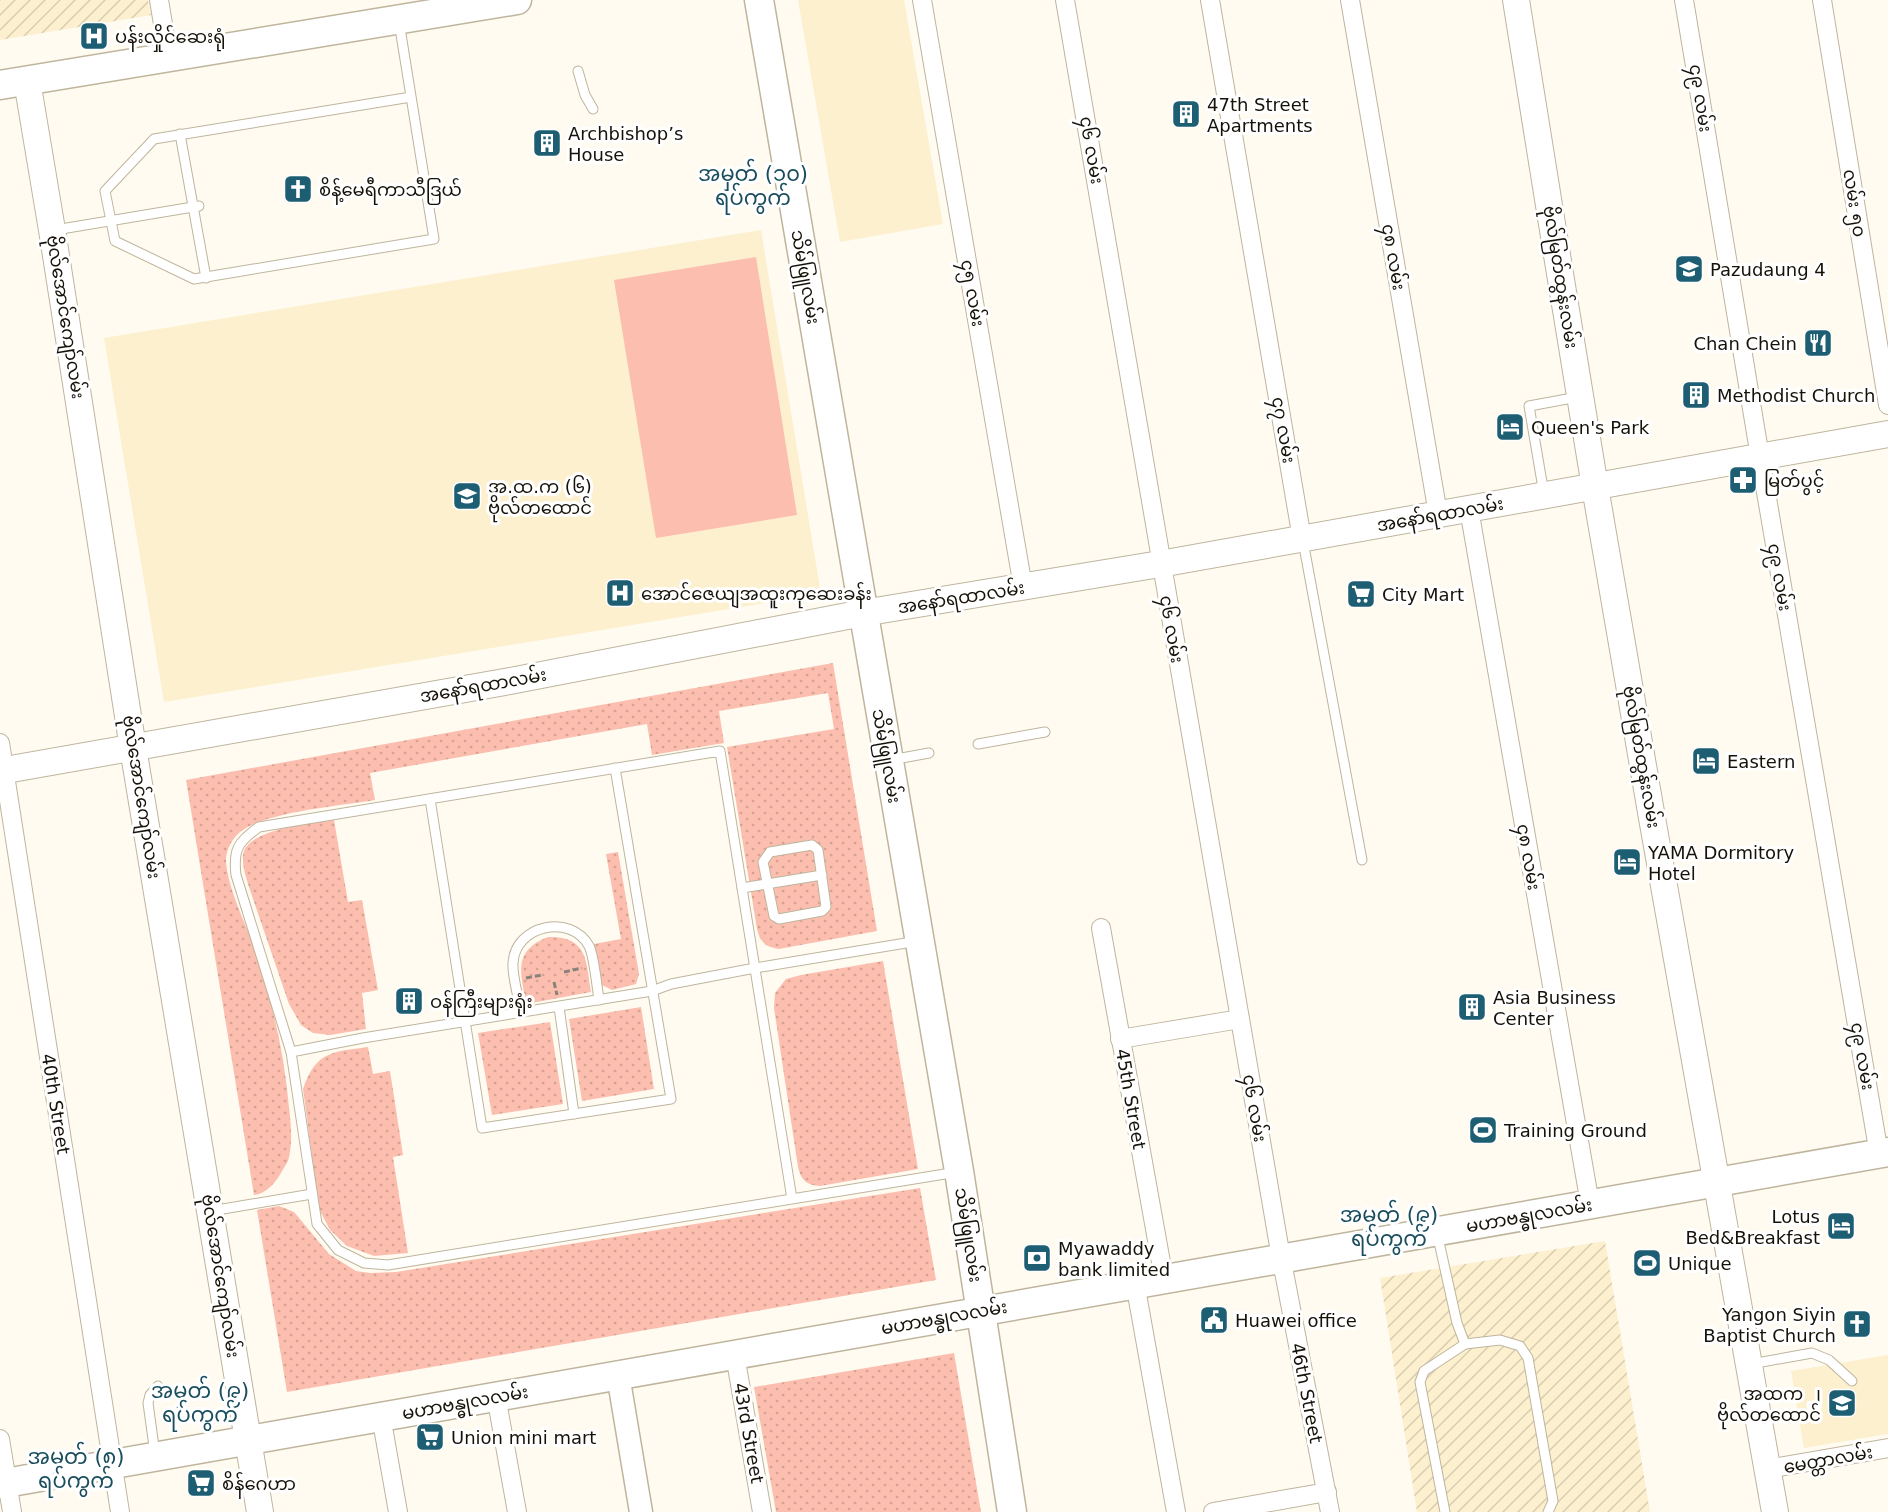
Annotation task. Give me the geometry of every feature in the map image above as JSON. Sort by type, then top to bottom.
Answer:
[{"type":"main road","points":[[0,66],[29,75],[158,49],[397,8],[428,0]]},
{"type":"main road","points":[[397,8],[517,0]]},
{"type":"main road","name":"သိမ်ဖြူလမ်း","points":[[759,0],[959,1172],[1012,1512]]},
{"type":"main road","name":"ဗိုလ်မြတ်ထွန်းလမ်း","points":[[1516,0],[1595,486],[1718,1182],[1747,1365],[1775,1512]]},
{"type":"main road","name":"ဗိုလ်အောင်ကျော်လမ်း","points":[[29,75],[133,748],[260,1512]]},
{"type":"main road","name":"အနော်ရထာလမ်း","points":[[2,771],[492,684],[863,613],[1160,564],[1888,434]]},
{"type":"main road","name":"မဟာဗန္ဓုလလမ်း","points":[[4,1479],[110,1459],[155,1456],[248,1441],[1135,1284],[1162,1272],[1280,1252],[1437,1231],[1884,1153]]},
{"type":"street","points":[[158,49],[159,0]]},
{"type":"street","name":"၄၅ လမ်း","points":[[922,0],[1023,587]]},
{"type":"street","name":"၄၆ လမ်း","points":[[1065,0],[1102,208],[1160,564],[1280,1252]]},
{"type":"street","name":"၄၇ လမ်း","points":[[1210,0],[1302,539]]},
{"type":"street","name":"၄၈ လမ်း","points":[[1350,0],[1438,514]]},
{"type":"street","name":"၄၉ လမ်း","points":[[1684,0],[1760,457],[1884,1153]]},
{"type":"street","name":"လမ်း ၅၀","points":[[1822,0],[1888,405]]},
{"type":"street","name":"၄၈ လမ်း","points":[[1469,509],[1590,1204]]},
{"type":"street","name":"40th Street","points":[[0,742],[2,771],[120,1512]]},
{"type":"street","points":[[1101,928],[1120,1039]]},
{"type":"street","name":"45th Street","points":[[1162,1272],[1120,1039],[1239,1020]]},
{"type":"street","name":"46th Street","points":[[1280,1252],[1330,1512]]},
{"type":"street","points":[[1135,1284],[1176,1512]]},
{"type":"street","name":"43rd Street","points":[[735,1355],[762,1512]]},
{"type":"street","points":[[618,1375],[641,1512]]},
{"type":"street","points":[[496,1396],[517,1512]]},
{"type":"street","points":[[381,1416],[398,1512]]},
{"type":"street","points":[[0,1439],[4,1479],[12,1512]]},
{"type":"street","name":"မေတ္တာလမ်း","points":[[1767,1469],[1888,1448]]},
{"type":"street","points":[[1213,1512],[1327,1492]]},
{"type":"lane","points":[[397,8],[434,239],[194,279],[115,241],[105,191],[154,139],[411,97]]},
{"type":"lane","points":[[578,71],[585,95],[593,109]]},
{"type":"lane","points":[[180,134],[196,207],[206,278]]},
{"type":"lane","points":[[52,230],[196,207]]},
{"type":"lane","points":[[1544,496],[1529,406],[1580,397]]},
{"type":"lane","name":"၄၇ လမ်း","points":[[1302,539],[1362,860]]},
{"type":"lane","points":[[978,744],[1045,732]]},
{"type":"lane","points":[[792,1199],[720,751],[259,827],[243,839],[234,856],[236,875],[291,1052],[318,1224],[338,1250],[364,1263],[388,1265],[959,1172]]},
{"type":"lane","points":[[888,761],[929,753]]},
{"type":"lane","points":[[430,799],[482,1128],[671,1099],[615,768]]},
{"type":"lane","points":[[812,845],[818,850],[826,907],[822,911],[779,919],[774,916],[769,884],[763,861],[771,852],[812,845]]},
{"type":"lane","points":[[742,888],[822,875]]},
{"type":"lane","points":[[521,1013],[513,962],[517,947],[526,936],[536,930],[554,927],[567,928],[580,936],[589,946],[599,1000]]},
{"type":"lane","points":[[291,1052],[652,991],[671,984],[755,968],[920,941]]},
{"type":"lane","points":[[558,1006],[574,1114]]},
{"type":"lane","points":[[211,1211],[312,1194]]},
{"type":"lane","points":[[1437,1231],[1457,1323],[1465,1344]]},
{"type":"lane","points":[[1445,1512],[1420,1382],[1424,1371],[1465,1344],[1500,1340],[1521,1346],[1528,1358],[1553,1501],[1548,1512]]},
{"type":"lane","points":[[1747,1365],[1812,1353],[1829,1360],[1852,1381]]},
{"type":"lane","points":[[155,1456],[148,1403],[150,1395],[158,1386]]},
{"type":"path","points":[[564,972],[593,966]]},
{"type":"shaded area","points":[[0,0],[148,0],[151,15],[0,40]]},
{"type":"shaded area","points":[[798,0],[904,0],[943,224],[840,242]]},
{"type":"shaded area","name":"အ.ထ.က (၆) ဗိုလ်တထောင်","points":[[761,230],[821,594],[164,702],[104,338]]},
{"type":"shaded area","points":[[756,257],[797,515],[656,538],[614,280]]},
{"type":"shaded area","points":[[833,663],[877,931],[779,949],[764,943],[757,929],[727,747],[834,729],[828,693],[719,711],[724,743],[652,755],[647,724],[370,773],[375,800],[280,816],[246,828],[236,836],[227,854],[227,871],[272,1006],[284,1066],[291,1127],[291,1148],[287,1162],[270,1187],[254,1195],[186,780]]},
{"type":"shaded area","points":[[334,820],[348,902],[362,900],[378,990],[362,993],[366,1029],[330,1035],[313,1033],[301,1025],[289,1004],[244,871],[243,855],[247,846],[268,833]]},
{"type":"shaded area","points":[[618,852],[639,974],[636,984],[612,990],[602,985],[594,944],[621,939],[606,854]]},
{"type":"shaded area","points":[[548,937],[571,941],[583,952],[591,992],[526,1004],[521,972],[524,956],[529,949]]},
{"type":"shaded area","points":[[883,961],[918,1169],[820,1186],[811,1184],[803,1178],[798,1167],[774,1008],[775,993],[786,979]]},
{"type":"shaded area","points":[[641,1007],[654,1089],[582,1101],[569,1019]]},
{"type":"shaded area","points":[[550,1022],[563,1104],[492,1115],[478,1033]]},
{"type":"shaded area","points":[[368,1047],[373,1074],[390,1071],[403,1155],[393,1157],[408,1253],[374,1256],[347,1246],[330,1230],[319,1209],[303,1089],[308,1076],[320,1060],[335,1052]]},
{"type":"shaded area","points":[[920,1188],[936,1280],[287,1392],[257,1210],[279,1206],[294,1212],[329,1254],[356,1271],[370,1273],[396,1272]]},
{"type":"shaded area","points":[[1605,1241],[1650,1512],[1417,1512],[1380,1278]]},
{"type":"shaded area","points":[[954,1353],[981,1512],[776,1512],[754,1387]]},
{"type":"shaded area","name":"အထက ၂ ဗိုလ်တထောင်","points":[[1888,1355],[1888,1434],[1804,1448],[1791,1371]]},
{"type":"place","name":"ပန်းလှိုင်ဆေးရုံ","points":[[94,36]]},
{"type":"place","name":"47th Street Apartments","points":[[1186,114]]},
{"type":"place","name":"Archbishop’s House","points":[[547,143]]},
{"type":"place","name":"စိန့်မေရီကာသီဒြယ်","points":[[298,189]]},
{"type":"place","name":"Pazudaung 4","points":[[1689,269]]},
{"type":"place","name":"Chan Chein","points":[[1818,343]]},
{"type":"place","name":"Methodist Church","points":[[1696,395]]},
{"type":"place","name":"Queen's Park","points":[[1510,427]]},
{"type":"place","name":"မြတ်ပွင့်","points":[[1743,480]]},
{"type":"place","name":"အ.ထ.က (၆) ဗိုလ်တထောင်","points":[[467,496]]},
{"type":"place","name":"အောင်ဇေယျအထူးကုဆေးခန်း","points":[[620,593]]},
{"type":"place","name":"City Mart","points":[[1361,594]]},
{"type":"place","name":"Eastern","points":[[1706,761]]},
{"type":"place","name":"YAMA Dormitory Hotel","points":[[1627,862]]},
{"type":"place","name":"ဝန်ကြီးများရုံး","points":[[409,1001]]},
{"type":"place","name":"Asia Business Center","points":[[1472,1007]]},
{"type":"place","name":"Training Ground","points":[[1483,1130]]},
{"type":"place","name":"Lotus Bed&Breakfast","points":[[1841,1226]]},
{"type":"place","name":"Myawaddy bank limited","points":[[1037,1258]]},
{"type":"place","name":"Unique","points":[[1647,1263]]},
{"type":"place","name":"Huawei office","points":[[1214,1320]]},
{"type":"place","name":"Yangon Siyin Baptist Church","points":[[1857,1324]]},
{"type":"place","name":"အထက ၂ ဗိုလ်တထောင်","points":[[1842,1403]]},
{"type":"place","name":"Union mini mart","points":[[430,1437]]},
{"type":"place","name":"စိန်ဂေဟာ","points":[[201,1483]]},
{"type":"district","name":"အမှတ် (၁၀) ရပ်ကွက်","points":[[753,186]]},
{"type":"district","name":"အမှတ် (၉) ရပ်ကွက်","points":[[1389,1227]]},
{"type":"district","name":"အမှတ် (၉) ရပ်ကွက်","points":[[200,1403]]},
{"type":"district","name":"အမှတ် (၈) ရပ်ကွက်","points":[[76,1469]]}]
